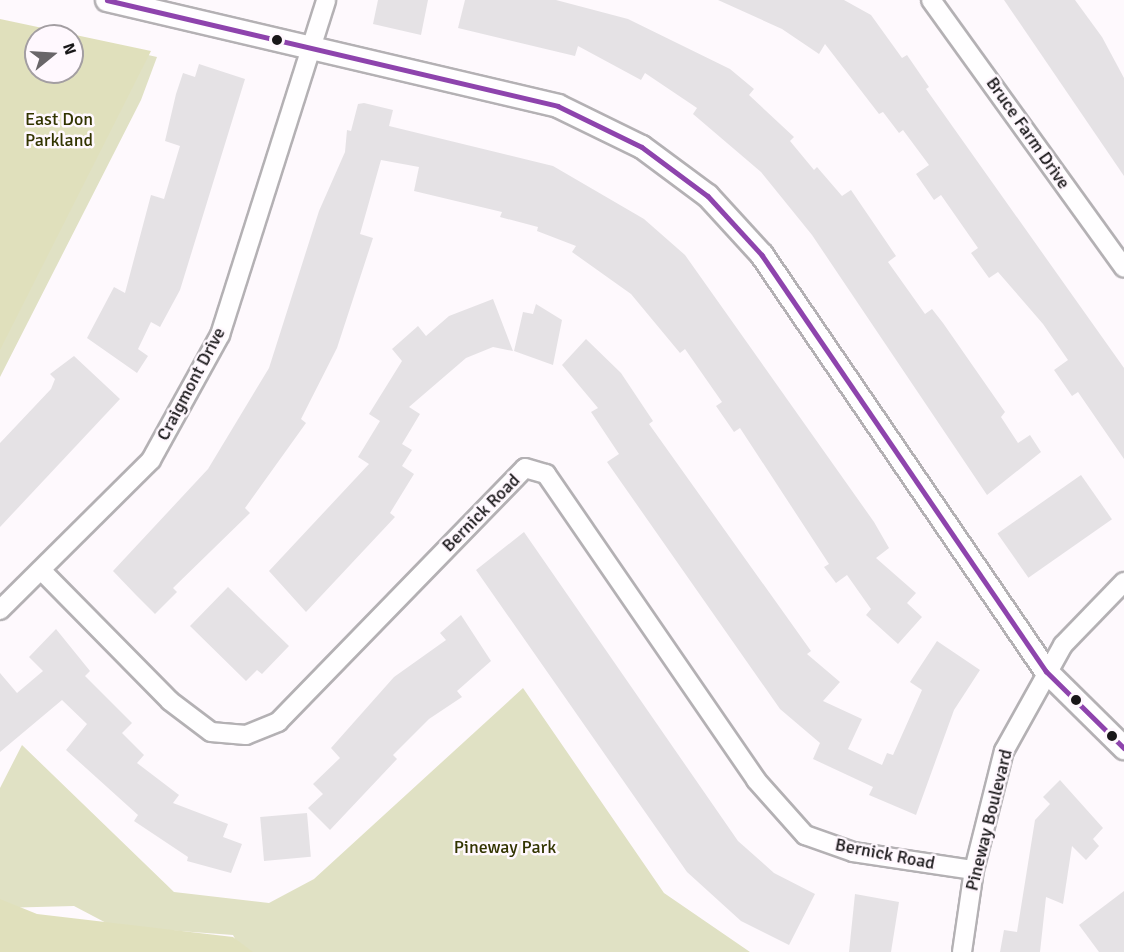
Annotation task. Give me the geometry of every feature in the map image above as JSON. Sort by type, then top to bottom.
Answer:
[{"type":"street","points":[[107,0],[558,106],[642,147],[708,196],[762,255],[1046,671],[1124,748]]},
{"type":"street","name":"Craigmont Drive","points":[[0,610],[42,571],[151,460],[220,335],[314,48],[326,0]]},
{"type":"street","name":"Bruce Farm Drive","points":[[931,0],[1124,268]]},
{"type":"street","name":"Bernick Road","points":[[42,571],[170,701],[211,732],[246,735],[278,722],[525,468],[546,474],[756,780],[805,835],[853,852],[974,870]]},
{"type":"street","name":"Pineway Boulevard","points":[[962,952],[974,870],[1004,751],[1046,671],[1124,582]]},
{"type":"green space","name":"East Don Parkland","points":[[0,19],[24,24],[24,84],[84,84],[84,37],[151,51],[0,350]]},
{"type":"green space","name":"East Don Parkland","points":[[0,22],[24,31],[24,84],[84,84],[84,41],[157,57],[141,100],[0,377]]},
{"type":"green space","name":"Pineway Park","points":[[523,688],[664,893],[750,952],[242,952],[233,935],[112,926],[74,906],[0,908],[0,788],[22,745],[174,892],[269,903],[314,879]]},
{"type":"green space","points":[[0,899],[37,914],[233,937],[253,952],[0,952]]},
{"type":"building","points":[[378,0],[428,0],[421,35],[373,24]]},
{"type":"building","points":[[465,0],[556,0],[628,19],[730,69],[754,89],[749,95],[794,137],[790,141],[814,170],[817,167],[842,196],[851,190],[896,256],[888,262],[925,314],[932,309],[943,323],[1005,412],[1001,417],[1018,443],[1030,435],[1041,452],[987,495],[812,235],[761,172],[693,114],[697,108],[645,73],[641,80],[578,46],[575,56],[458,28]]},
{"type":"building","points":[[718,0],[844,0],[871,15],[902,58],[907,55],[929,87],[926,89],[1124,368],[1124,459],[1078,392],[1072,396],[1054,370],[1068,360],[1043,324],[998,272],[989,278],[971,253],[978,248],[941,195],[934,200],[916,174],[929,165],[903,130],[899,133],[883,112],[879,114],[825,44],[819,54],[782,29]]},
{"type":"building","points":[[1004,0],[1075,0],[1102,37],[1124,78],[1124,176]]},
{"type":"building","points":[[199,64],[245,79],[180,290],[160,327],[151,322],[138,349],[148,356],[137,373],[87,338],[114,287],[125,293],[151,195],[164,199],[180,146],[165,141],[176,94],[183,73],[195,77]]},
{"type":"building","points":[[364,103],[393,110],[389,126],[553,166],[644,219],[685,255],[874,522],[889,548],[876,558],[916,593],[907,603],[922,617],[898,644],[866,615],[871,609],[847,575],[836,583],[824,567],[829,564],[740,428],[734,432],[716,406],[722,402],[685,349],[680,353],[631,294],[572,252],[576,246],[537,231],[538,227],[500,217],[502,212],[414,191],[419,167],[381,160],[360,234],[373,238],[337,348],[301,419],[306,423],[245,508],[250,513],[173,588],[177,592],[155,614],[136,595],[113,571],[208,469],[269,368],[319,211],[345,152],[347,130],[351,131],[358,104]]},
{"type":"building","points":[[493,299],[513,351],[493,347],[466,358],[409,407],[420,414],[402,444],[412,450],[402,466],[414,474],[390,513],[395,517],[306,612],[269,571],[369,464],[358,457],[380,421],[369,414],[402,361],[392,349],[418,326],[426,336],[449,316]]},
{"type":"building","points":[[536,304],[562,320],[553,365],[514,351],[523,312],[533,314]]},
{"type":"building","points":[[586,339],[621,373],[653,421],[649,424],[811,651],[807,654],[840,682],[823,701],[862,719],[848,749],[882,765],[887,753],[893,755],[922,690],[910,682],[937,641],[980,670],[954,710],[916,815],[869,795],[873,787],[813,759],[820,743],[780,709],[607,462],[619,454],[591,412],[598,408],[562,365]]},
{"type":"building","points":[[74,356],[120,399],[0,527],[0,443],[51,389],[55,379],[50,374]]},
{"type":"building","points":[[1081,475],[1112,519],[1028,578],[997,534]]},
{"type":"building","points":[[524,532],[738,841],[774,873],[815,894],[789,945],[741,921],[687,872],[476,570]]},
{"type":"building","points":[[228,587],[289,646],[262,674],[257,670],[246,681],[190,626]]},
{"type":"building","points":[[461,615],[491,661],[457,691],[462,697],[429,719],[393,755],[397,759],[330,830],[308,808],[323,794],[313,784],[340,758],[331,748],[394,677],[446,640],[440,633]]},
{"type":"building","points":[[56,629],[90,671],[85,676],[132,723],[122,733],[144,755],[137,763],[179,795],[173,803],[228,824],[223,837],[242,844],[231,873],[187,861],[188,857],[134,821],[138,815],[66,750],[87,724],[62,700],[0,752],[0,673],[17,693],[43,671],[29,657]]},
{"type":"building","points":[[1060,780],[1103,828],[1093,839],[1099,846],[1086,860],[1072,846],[1063,904],[1046,897],[1040,952],[1000,952],[1004,930],[1017,932],[1035,820],[1050,804],[1043,797]]},
{"type":"building","points":[[307,813],[311,857],[264,861],[260,817]]},
{"type":"building","points":[[1124,891],[1124,952],[1099,952],[1079,925]]},
{"type":"building","points":[[855,894],[899,902],[891,952],[849,952]]},
{"type":"transit line","points":[[107,0],[558,106],[642,147],[708,196],[762,255],[1046,671],[1124,748]]}]
